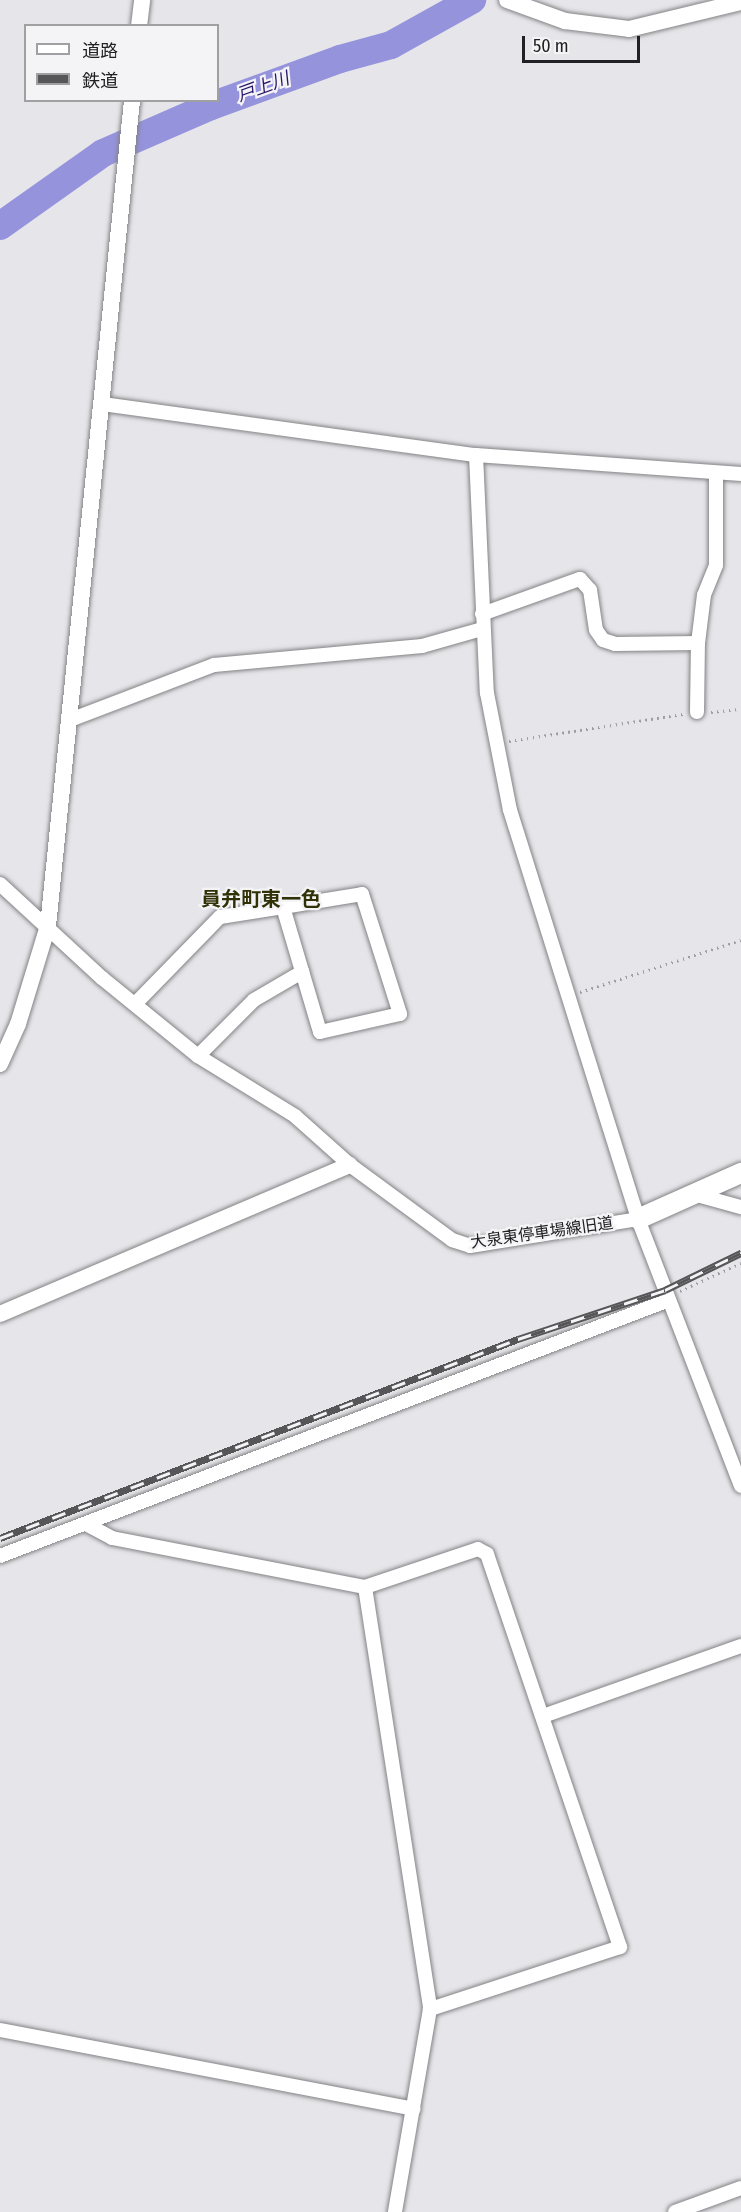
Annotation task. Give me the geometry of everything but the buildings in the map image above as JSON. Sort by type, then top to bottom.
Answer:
[{"type":"main road","points":[[638,1219],[697,1195],[741,1173]]},
{"type":"street","points":[[140,24],[142,0]]},
{"type":"street","points":[[521,4],[565,21],[629,29],[741,2]]},
{"type":"street","points":[[0,1064],[18,1024],[48,926],[132,102]]},
{"type":"street","points":[[102,404],[476,455],[741,474]]},
{"type":"street","points":[[476,455],[482,629],[495,744],[510,810],[638,1219],[741,1486]]},
{"type":"street","points":[[698,712],[698,643],[704,595],[716,566],[716,473]]},
{"type":"street","points":[[482,614],[580,579],[590,590],[596,630],[603,640],[615,644],[698,643]]},
{"type":"street","points":[[70,720],[214,665],[422,646],[482,629]]},
{"type":"street","name":"大泉東停車場線旧道","points":[[0,884],[135,1004],[198,1056],[295,1116],[350,1165],[441,1234],[464,1245],[638,1219]]},
{"type":"street","points":[[135,1004],[220,917],[362,894],[400,1014],[320,1032],[283,907]]},
{"type":"street","points":[[198,1056],[254,1000],[302,972]]},
{"type":"street","points":[[0,1314],[350,1165]]},
{"type":"street","points":[[697,1195],[741,1207]]},
{"type":"street","points":[[0,1556],[668,1298]]},
{"type":"street","points":[[86,1524],[112,1538],[365,1587],[478,1549],[484,1551],[543,1716],[620,1947],[430,2010]]},
{"type":"street","points":[[365,1587],[430,2010],[395,2212]]},
{"type":"street","points":[[543,1716],[741,1646]]},
{"type":"street","points":[[0,2030],[414,2109]]},
{"type":"street","points":[[675,2212],[741,2188]]},
{"type":"path","points":[[495,744],[639,718],[741,710]]},
{"type":"path","points":[[568,996],[741,940]]},
{"type":"path","points":[[668,1298],[741,1263]]},
{"type":"waterway","name":"戸上川","points":[[0,226],[103,153],[211,106],[340,59],[391,45],[472,0]]},
{"type":"railway","points":[[0,1538],[518,1339],[665,1290],[741,1253]]},
{"type":"district","name":"員弁町東一色","points":[[261,899]]}]
